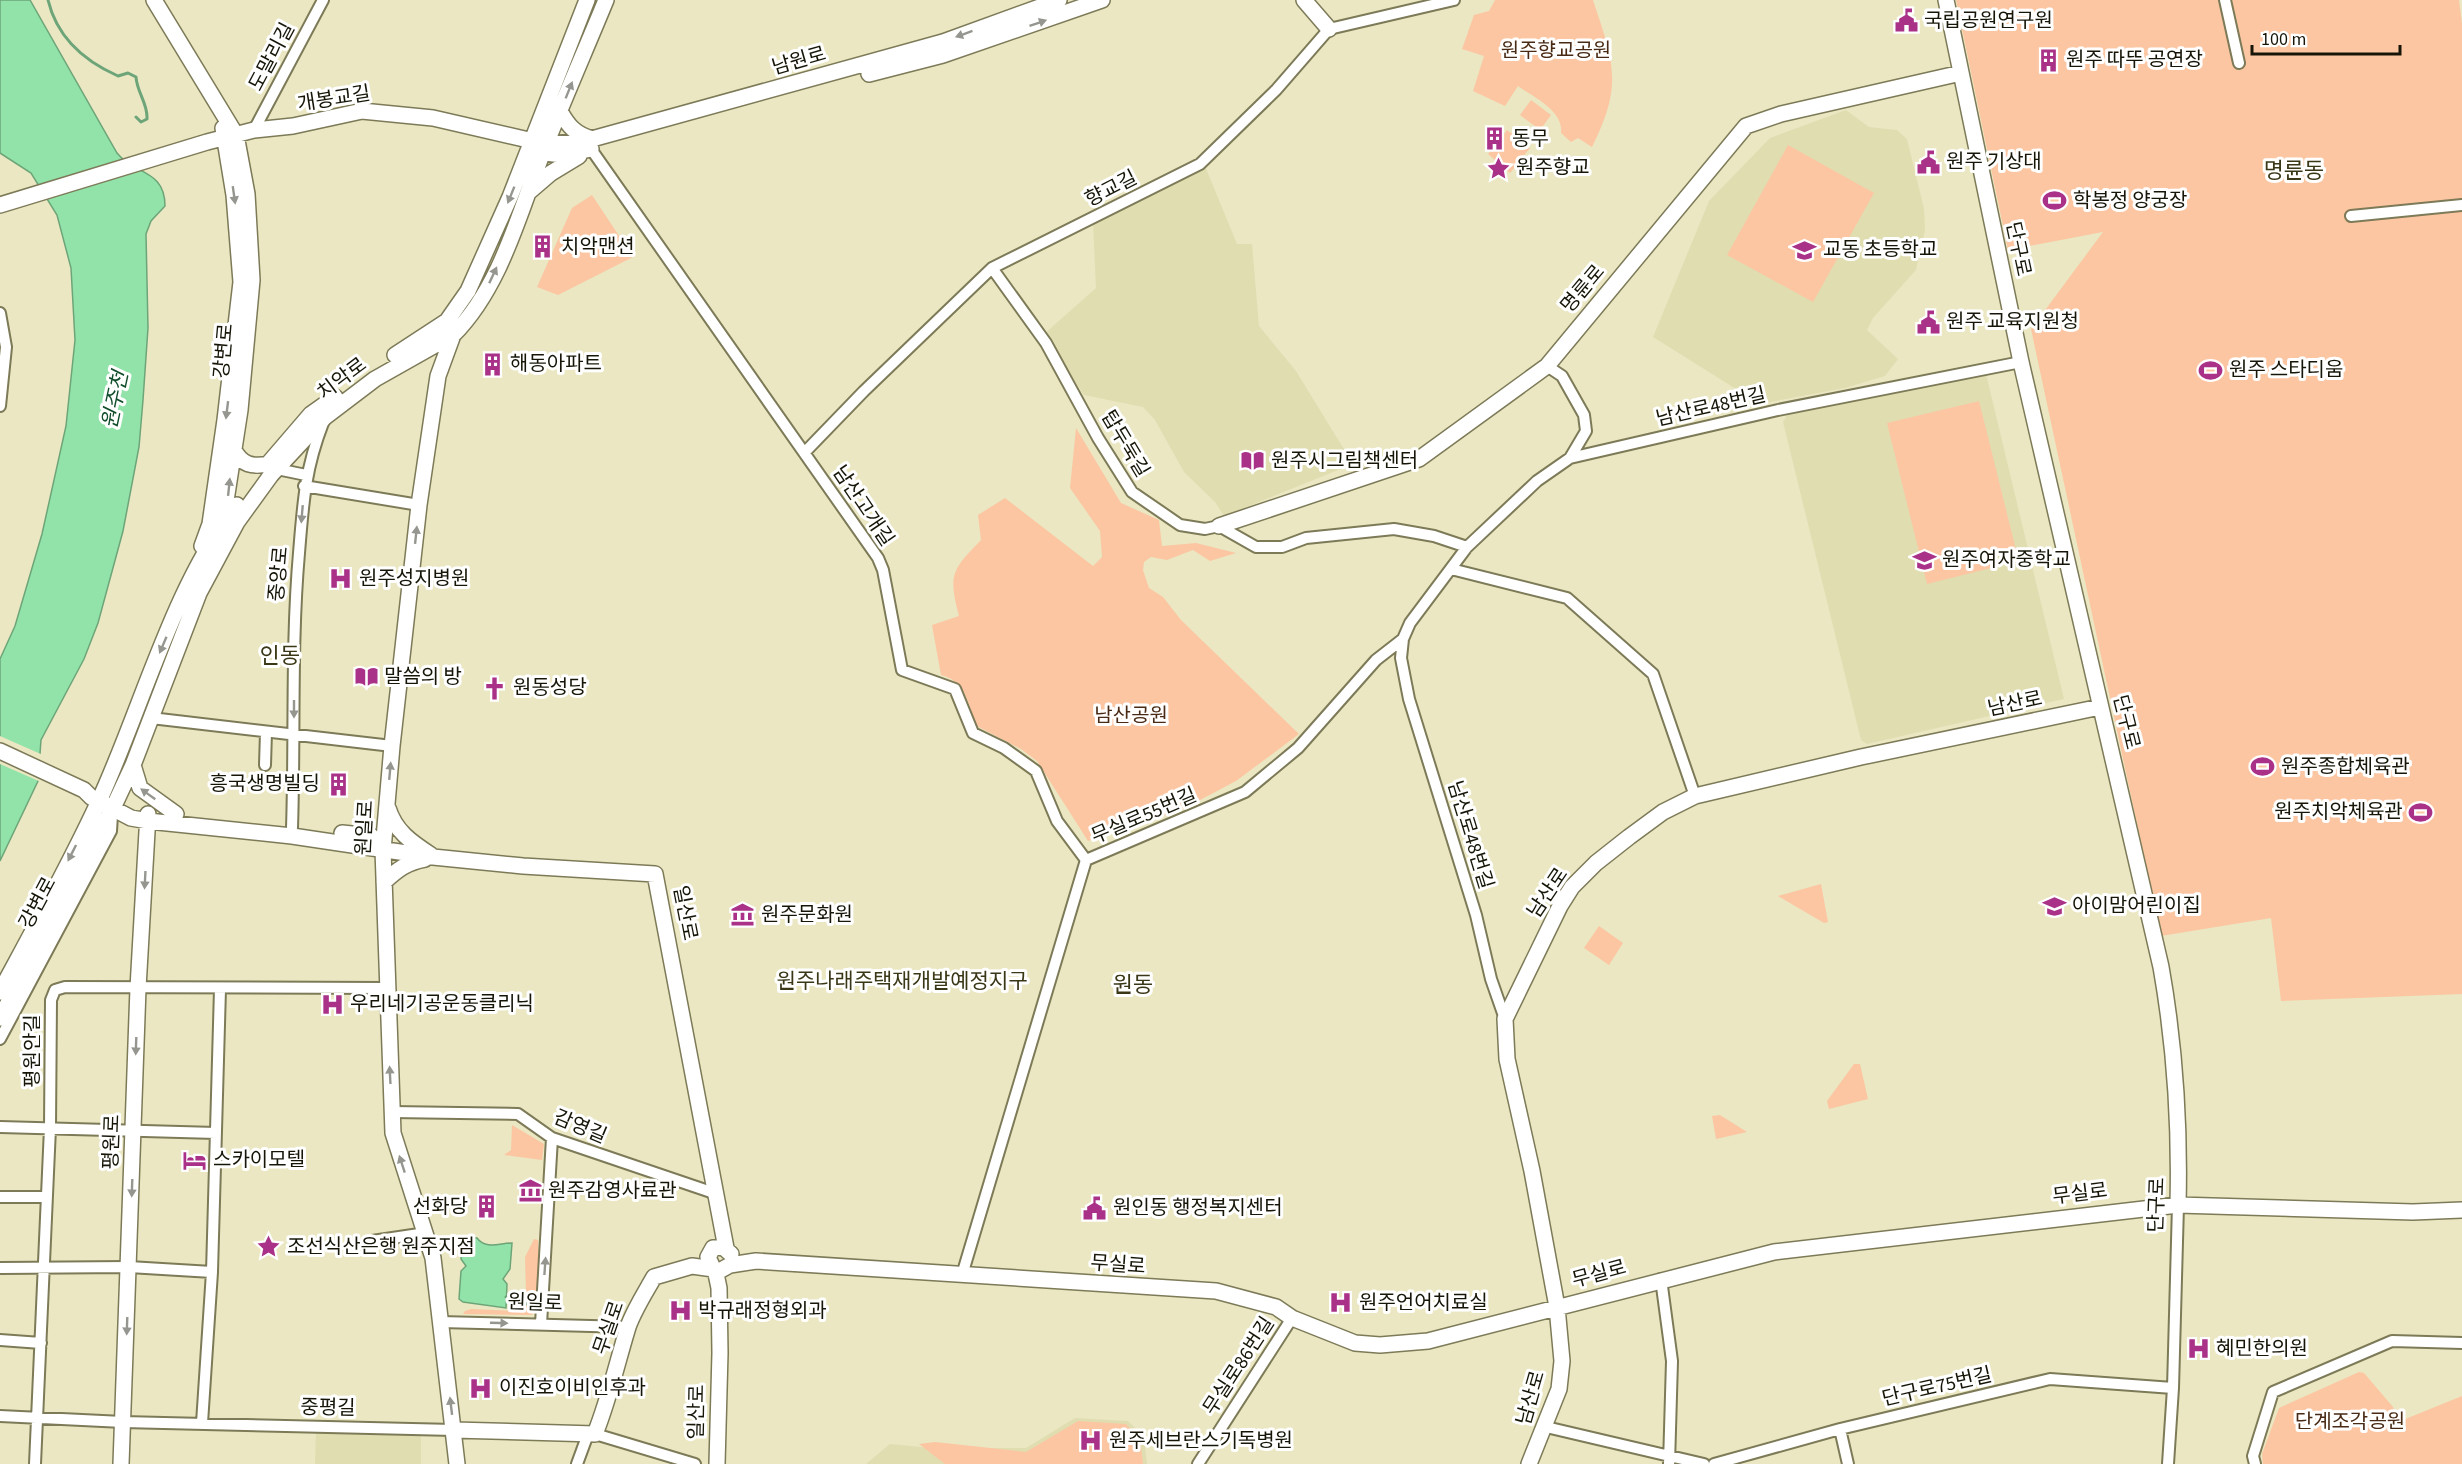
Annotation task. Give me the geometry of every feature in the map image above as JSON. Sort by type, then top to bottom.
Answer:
[{"type":"street","name":"강변로","points":[[154,0],[221,114],[247,194],[252,280],[234,450],[222,524]]},
{"type":"street","name":"도말리길","points":[[254,130],[323,0]]},
{"type":"street","name":"치악로","points":[[108,800],[133,765],[193,592],[272,466],[325,417],[375,379],[453,335],[490,283],[528,192],[537,147],[587,0]]},
{"type":"street","name":"치악로","points":[[108,800],[222,524],[272,466],[312,414],[370,371],[447,321],[459,307],[537,147],[560,111],[606,0]]},
{"type":"street","name":"남원로","points":[[594,144],[943,42],[1059,0]]},
{"type":"street","name":"남원로","points":[[537,147],[594,144],[943,56],[1102,0]]},
{"type":"street","points":[[1304,0],[1329,29],[1454,0]]},
{"type":"street","name":"단구로","points":[[1946,0],[2021,362],[2140,873],[2170,1022],[2179,1165],[2173,1388],[2168,1464]]},
{"type":"street","points":[[2225,0],[2239,63]]},
{"type":"street","name":"향교길","points":[[805,452],[864,391],[992,268],[1200,164],[1276,90],[1329,29]]},
{"type":"street","name":"명륜로","points":[[1219,526],[1419,459],[1547,366],[1746,126],[1780,114],[1961,73]]},
{"type":"street","name":"개봉교길","points":[[0,205],[230,136],[254,130],[293,126],[362,111],[433,118],[509,137],[537,147]]},
{"type":"street","points":[[528,192],[594,144],[581,136],[566,121],[560,111]]},
{"type":"street","name":"강변로","points":[[193,592],[210,524],[241,282],[230,136]]},
{"type":"street","name":"남산고개길","points":[[594,144],[668,263],[805,452],[851,518],[883,570],[902,670],[955,689],[973,733],[1004,747],[1036,771],[1057,821],[1086,860]]},
{"type":"street","points":[[2351,216],[2462,205]]},
{"type":"street","name":"탑두둑길","points":[[992,268],[1046,343],[1098,438],[1132,492],[1180,525],[1205,529],[1219,526]]},
{"type":"street","points":[[0,313],[6,347],[0,401]]},
{"type":"street","name":"원일로","points":[[453,335],[438,376],[419,505],[392,746],[384,850],[384,882],[392,1112],[387,1134],[426,1233],[433,1258],[458,1464]]},
{"type":"street","name":"남산로48번길","points":[[1505,1019],[1491,979],[1476,915],[1409,699],[1401,658],[1403,639],[1410,623],[1467,547],[1537,481],[1570,458],[1778,410],[2021,362]]},
{"type":"street","points":[[1547,366],[1562,376],[1584,415],[1586,431],[1570,458]]},
{"type":"street","name":"중앙로","points":[[292,832],[295,737],[294,611],[305,480],[310,457],[325,417]]},
{"type":"street","points":[[234,450],[238,458],[253,466],[272,466],[305,480],[419,505]]},
{"type":"street","points":[[1219,526],[1256,547],[1282,547],[1306,538],[1394,530],[1434,536],[1467,547]]},
{"type":"street","points":[[1451,569],[1567,598],[1653,674],[1695,796]]},
{"type":"street","name":"무실로55번길","points":[[962,1275],[1086,860],[1245,792],[1298,748],[1376,660],[1403,639]]},
{"type":"street","name":"남산로","points":[[1529,1464],[1546,1427],[1559,1389],[1562,1361],[1557,1307],[1532,1171],[1507,1059],[1505,1019],[1560,906],[1572,887],[1596,863],[1629,837],[1663,812],[1695,796],[1861,757],[2100,707]]},
{"type":"street","points":[[151,718],[295,737],[392,746]]},
{"type":"street","points":[[265,765],[266,732]]},
{"type":"street","points":[[0,751],[108,800],[131,818],[176,814],[292,832]]},
{"type":"street","points":[[133,765],[140,789],[176,814]]},
{"type":"street","name":"강변로","points":[[0,992],[108,800]]},
{"type":"street","name":"강변로","points":[[0,1018],[108,800]]},
{"type":"street","points":[[0,1039],[111,831],[108,800]]},
{"type":"street","points":[[387,803],[393,824],[433,857]]},
{"type":"street","points":[[148,817],[292,832]]},
{"type":"street","name":"평원로","points":[[121,1464],[138,988],[148,817]]},
{"type":"street","name":"일산로","points":[[292,832],[433,857],[523,866],[655,874],[724,1229],[719,1288],[717,1464]]},
{"type":"street","points":[[384,882],[397,870],[412,861],[433,857]]},
{"type":"street","name":"평원안길","points":[[35,1464],[50,1128],[51,1000],[55,990],[65,987],[138,988]]},
{"type":"street","points":[[138,988],[387,988]]},
{"type":"street","points":[[202,1423],[212,1272],[220,989]]},
{"type":"street","name":"감영길","points":[[392,1112],[518,1114],[552,1138],[717,1194]]},
{"type":"street","points":[[0,1127],[216,1133]]},
{"type":"street","points":[[541,1324],[552,1138]]},
{"type":"street","points":[[0,1197],[47,1197]]},
{"type":"street","name":"무실로","points":[[592,1434],[606,1406],[628,1327],[654,1277],[720,1259],[1216,1291],[1276,1307],[1292,1318],[1355,1343],[1380,1345],[1428,1341],[1661,1279],[1774,1252],[2178,1205],[2412,1212],[2462,1210]]},
{"type":"street","points":[[372,1241],[426,1233]]},
{"type":"street","points":[[0,1268],[129,1268],[212,1272]]},
{"type":"street","points":[[1661,1279],[1672,1360],[1670,1460]]},
{"type":"street","name":"무실로86번길","points":[[1198,1464],[1292,1318]]},
{"type":"street","name":"원일로","points":[[440,1322],[628,1327]]},
{"type":"street","points":[[0,1340],[41,1343]]},
{"type":"street","points":[[2255,1464],[2253,1456],[2272,1392],[2392,1341],[2462,1343]]},
{"type":"street","name":"단구로75번길","points":[[1714,1464],[1840,1429],[2050,1379],[2173,1388]]},
{"type":"street","name":"중평길","points":[[0,1416],[123,1422],[454,1430]]},
{"type":"street","points":[[1546,1427],[1670,1460],[1704,1464]]},
{"type":"street","points":[[1840,1429],[1848,1464]]},
{"type":"street","points":[[454,1430],[592,1434],[694,1464]]},
{"type":"street","points":[[577,1464],[592,1434]]},
{"type":"shaded area","name":"교동 초등학교","points":[[1846,110],[1869,127],[1897,130],[1907,139],[1924,209],[1925,230],[1916,270],[1873,318],[1867,330],[1898,359],[1885,376],[1845,388],[1760,404],[1653,337],[1709,201],[1770,138]]},
{"type":"shaded area","points":[[1205,166],[1237,244],[1252,244],[1259,326],[1296,371],[1353,464],[1224,516],[1215,502],[1184,472],[1155,420],[1143,407],[1084,395],[1043,335],[1096,288],[1093,223]]},
{"type":"shaded area","name":"원주여자중학교","points":[[1986,374],[2064,699],[1867,744],[1861,740],[1783,422],[1787,415]]},
{"type":"shaded area","name":"원주세브란스기독병원","points":[[1075,1418],[1128,1421],[1144,1437],[1147,1464],[866,1464],[890,1444],[932,1448],[1026,1448]]},
{"type":"shaded area","points":[[316,1432],[421,1434],[421,1464],[315,1464]]},
{"type":"green space","name":"원주향교공원","points":[[1495,0],[1593,0],[1606,41],[1612,74],[1608,107],[1592,147],[1578,138],[1571,142],[1561,133],[1561,125],[1553,111],[1518,86],[1505,106],[1473,91],[1484,56],[1462,49],[1474,15],[1489,11]]},
{"type":"green space","points":[[1956,0],[2459,0],[2462,24],[2462,994],[2281,1001],[2271,918],[2161,936],[2031,329],[2103,232],[2008,250]]},
{"type":"green space","points":[[1531,100],[1551,115],[1540,130],[1520,115]]},
{"type":"green space","points":[[1507,130],[1530,148],[1510,173],[1488,154]]},
{"type":"green space","points":[[1788,145],[1874,193],[1813,302],[1727,255]]},
{"type":"green space","points":[[592,195],[633,257],[558,295],[537,287],[572,208]]},
{"type":"green space","points":[[1979,401],[2016,550],[1989,557],[1991,568],[1927,584],[1887,423]]},
{"type":"green space","name":"남산공원","points":[[1076,428],[1121,503],[1159,520],[1162,546],[1196,543],[1236,553],[1210,561],[1193,550],[1167,560],[1151,557],[1144,562],[1143,570],[1149,588],[1163,597],[1181,620],[1299,734],[1236,781],[1183,809],[1088,841],[1037,761],[1021,749],[975,725],[961,688],[949,678],[941,675],[932,625],[959,616],[953,581],[958,566],[981,540],[978,515],[1005,498],[1093,566],[1102,557],[1100,531],[1070,488]]},
{"type":"green space","points":[[1821,884],[1828,922],[1824,923],[1778,896]]},
{"type":"green space","points":[[1599,926],[1623,943],[1609,965],[1584,948]]},
{"type":"green space","points":[[1854,1064],[1860,1064],[1868,1099],[1829,1109],[1827,1101]]},
{"type":"green space","points":[[1720,1115],[1747,1132],[1716,1139],[1712,1116]]},
{"type":"green space","points":[[512,1125],[544,1144],[542,1160],[504,1155],[511,1150]]},
{"type":"green space","points":[[534,1239],[538,1240],[540,1279],[538,1300],[532,1315],[463,1314],[471,1309],[513,1311],[526,1293],[525,1257]]},
{"type":"green space","name":"단계조각공원","points":[[2359,1372],[2364,1373],[2393,1407],[2396,1417],[2403,1420],[2462,1396],[2462,1464],[2263,1464],[2262,1454],[2279,1408]]},
{"type":"green space","name":"원주세브란스기독병원","points":[[1078,1421],[1126,1424],[1140,1439],[1143,1464],[945,1464],[919,1444],[935,1442],[1026,1452]]},
{"type":"water","name":"원주천","points":[[0,0],[30,0],[117,153],[160,185],[164,194],[165,206],[151,221],[146,234],[148,328],[143,400],[139,447],[123,531],[98,623],[84,659],[41,740],[38,781],[0,861],[0,659],[15,626],[42,534],[66,426],[75,340],[71,268],[57,215],[31,173],[0,153]]},
{"type":"water","points":[[463,1237],[477,1238],[489,1245],[512,1243],[510,1269],[503,1279],[507,1284],[506,1308],[463,1302],[459,1299],[461,1271],[466,1266],[461,1259]]},
{"type":"pier","points":[[0,736],[43,755],[41,782],[0,764]]},
{"type":"waterway","points":[[48,0],[58,26],[65,37],[83,55],[118,76],[128,73],[136,77],[146,108],[147,119],[141,122],[136,117]]},
{"type":"waterway","points":[[506,1297],[527,1304]]},
{"type":"place","name":"국립공원연구원","points":[[1906,21]]},
{"type":"place","name":"원주 따뚜 공연장","points":[[2048,60]]},
{"type":"place","name":"동무","points":[[1494,139]]},
{"type":"place","name":"원주 기상대","points":[[1928,162]]},
{"type":"place","name":"원주향교","points":[[1498,168]]},
{"type":"place","name":"학봉정 양궁장","points":[[2055,201]]},
{"type":"place","name":"치악맨션","points":[[543,247]]},
{"type":"place","name":"교동 초등학교","points":[[1805,250]]},
{"type":"place","name":"원주 교육지원청","points":[[1928,322]]},
{"type":"place","name":"해동아파트","points":[[492,364]]},
{"type":"place","name":"원주 스타디움","points":[[2211,370]]},
{"type":"place","name":"원주시그림책센터","points":[[1253,461]]},
{"type":"place","name":"원주여자중학교","points":[[1924,560]]},
{"type":"place","name":"원주성지병원","points":[[341,579]]},
{"type":"place","name":"말씀의 방","points":[[366,677]]},
{"type":"place","name":"원동성당","points":[[495,688]]},
{"type":"place","name":"원주종합체육관","points":[[2263,767]]},
{"type":"place","name":"흥국생명빌딩","points":[[338,784]]},
{"type":"place","name":"원주치악체육관","points":[[2421,812]]},
{"type":"place","name":"아이맘어린이집","points":[[2054,906]]},
{"type":"place","name":"원주문화원","points":[[743,915]]},
{"type":"place","name":"우리네기공운동클리닉","points":[[332,1004]]},
{"type":"place","name":"스카이모텔","points":[[195,1160]]},
{"type":"place","name":"원주감영사료관","points":[[530,1191]]},
{"type":"place","name":"선화당","points":[[486,1207]]},
{"type":"place","name":"원인동 행정복지센터","points":[[1095,1208]]},
{"type":"place","name":"조선식산은행 원주지점","points":[[269,1247]]},
{"type":"place","name":"원주언어치료실","points":[[1341,1303]]},
{"type":"place","name":"박규래정형외과","points":[[680,1311]]},
{"type":"place","name":"혜민한의원","points":[[2198,1349]]},
{"type":"place","name":"이진호이비인후과","points":[[481,1388]]},
{"type":"place","name":"원주세브란스기독병원","points":[[1091,1441]]},
{"type":"district","name":"명륜동","points":[[2294,171]]},
{"type":"district","name":"인동","points":[[280,656]]},
{"type":"district","name":"원주나래주택재개발예정지구","points":[[902,981]]},
{"type":"district","name":"원동","points":[[1133,985]]}]
